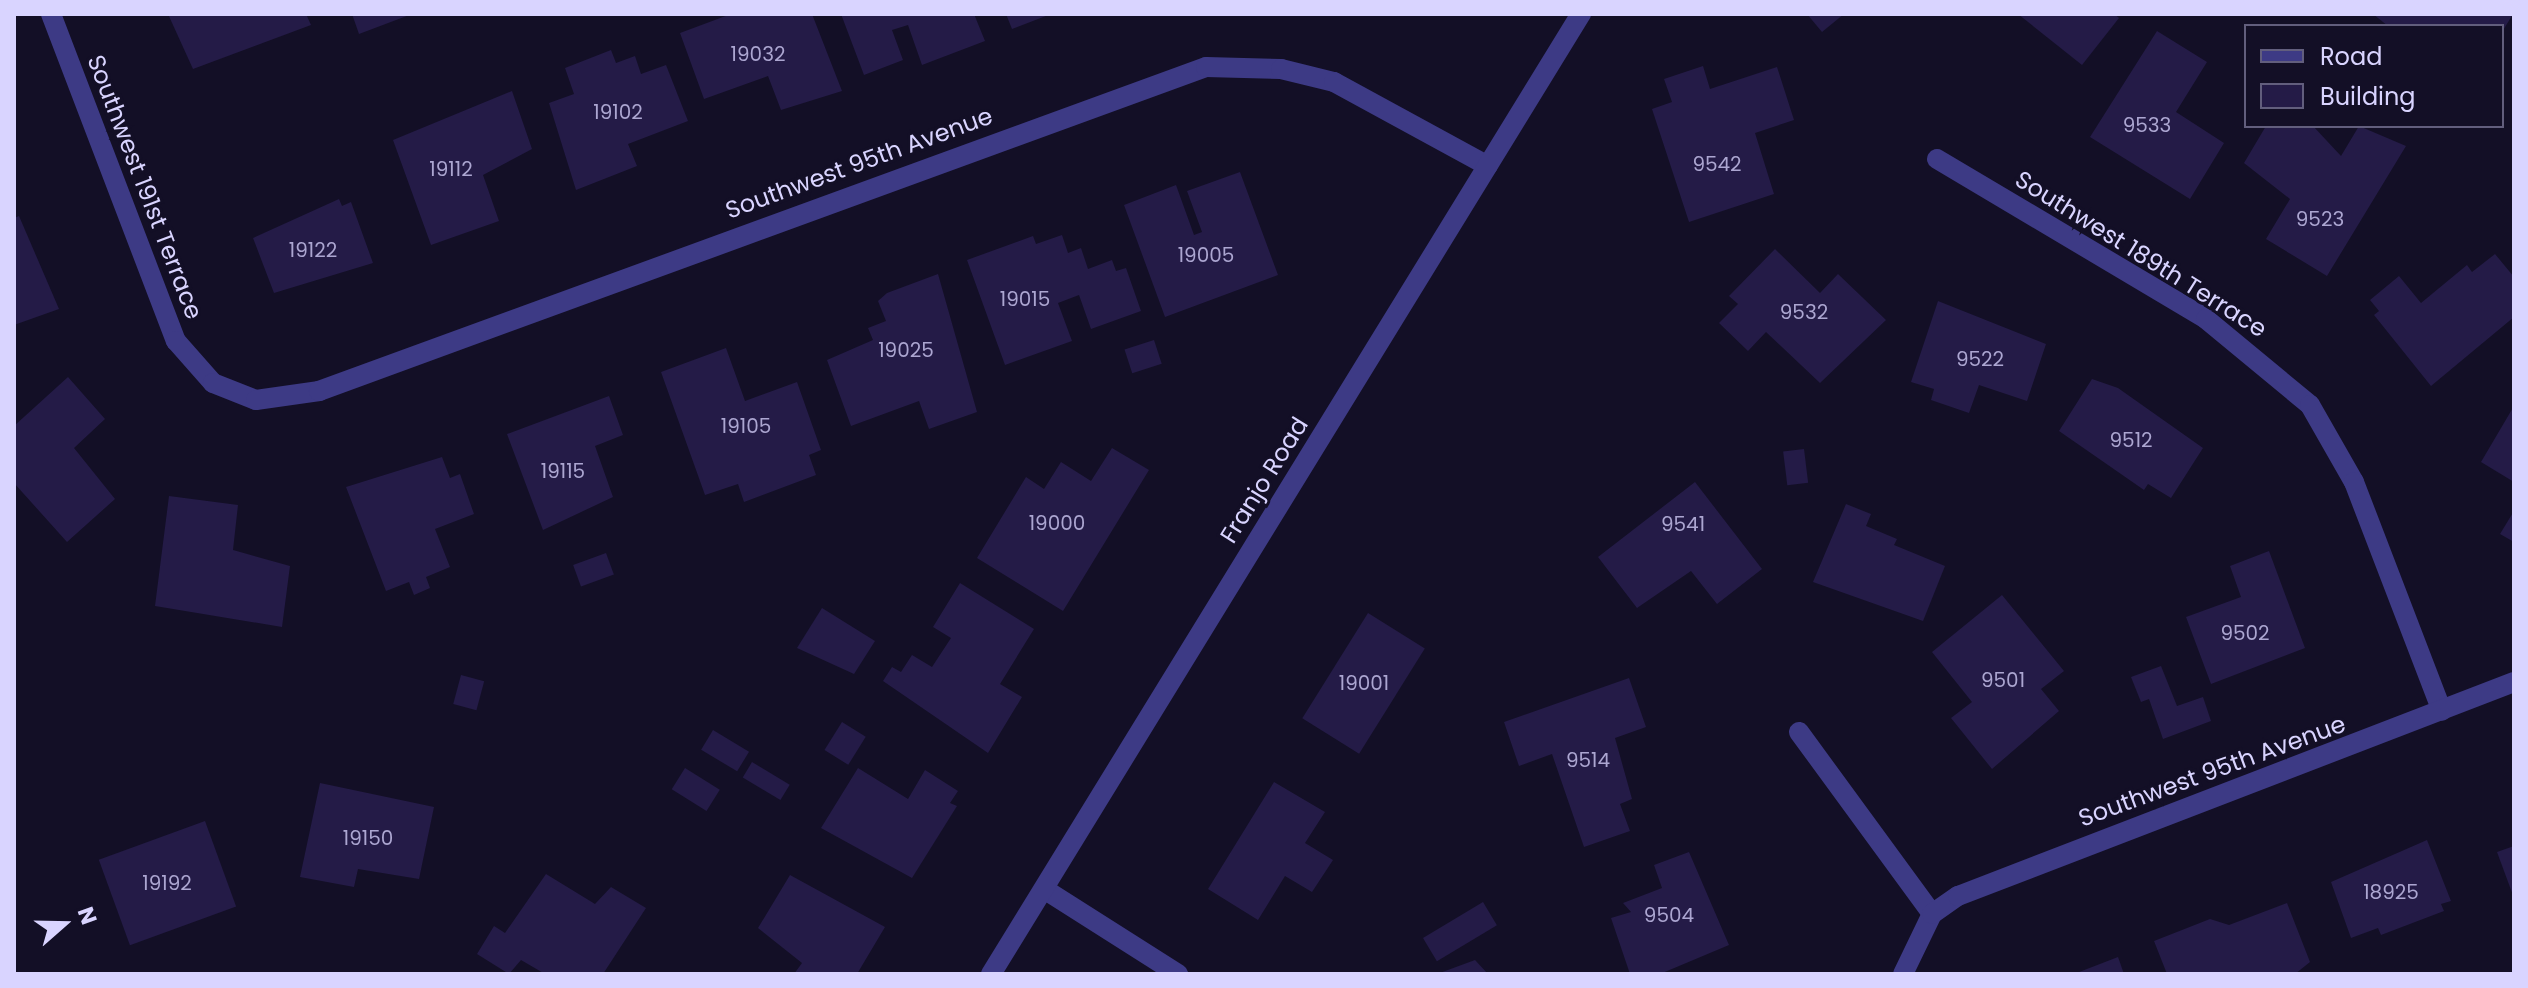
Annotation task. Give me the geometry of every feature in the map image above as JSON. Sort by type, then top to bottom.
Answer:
[{"type":"street","name":"Southwest 191st Terrace","points":[[51,14],[176,341],[207,378],[242,395]]},
{"type":"street","name":"Franjo Road","points":[[991,974],[1581,14]]},
{"type":"street","name":"Southwest 95th Avenue","points":[[242,395],[275,400],[319,391],[1206,67],[1281,69],[1334,82],[1488,166]]},
{"type":"street","name":"Southwest 189th Terrace","points":[[1937,159],[2206,319],[2310,405],[2354,482],[2442,711]]},
{"type":"street","name":"Southwest 95th Avenue","points":[[1932,914],[2022,870],[2514,682]]},
{"type":"street","points":[[1799,732],[1932,914],[1903,974]]},
{"type":"street","points":[[1044,889],[1178,974]]},
{"type":"building","points":[[168,14],[306,14],[311,25],[193,69]]},
{"type":"building","points":[[352,14],[412,14],[359,34]]},
{"type":"building","points":[[731,14],[812,14],[842,91],[781,110],[768,76],[704,99],[680,33]]},
{"type":"building","points":[[841,14],[974,14],[985,41],[922,65],[908,25],[892,30],[903,60],[864,75]]},
{"type":"building","points":[[1006,14],[1051,14],[1012,29]]},
{"type":"building","points":[[1807,14],[1844,14],[1822,32]]},
{"type":"building","points":[[2018,14],[2114,14],[2119,18],[2082,65]]},
{"type":"building","points":[[2373,14],[2513,14],[2504,29],[2504,24],[2386,24]]},
{"type":"building","points":[[2157,31],[2207,62],[2176,112],[2224,143],[2190,199],[2090,137]]},
{"type":"building","points":[[611,50],[616,63],[635,56],[641,74],[666,65],[688,121],[628,144],[637,166],[576,190],[549,103],[574,94],[565,68]]},
{"type":"building","points":[[1703,66],[1710,89],[1777,67],[1794,120],[1755,133],[1774,194],[1689,222],[1652,109],[1672,102],[1664,79]]},
{"type":"building","points":[[512,91],[532,149],[483,175],[499,221],[431,245],[393,140]]},
{"type":"building","points":[[2265,128],[2315,128],[2341,156],[2358,128],[2406,146],[2327,276],[2266,239],[2290,199],[2244,163]]},
{"type":"building","points":[[1240,172],[1278,275],[1165,317],[1124,205],[1176,185],[1194,235],[1202,232],[1187,191]]},
{"type":"building","points":[[339,199],[342,206],[351,202],[373,263],[274,293],[253,238]]},
{"type":"building","points":[[19,216],[59,309],[14,325],[14,218]]},
{"type":"building","points":[[1062,235],[1068,253],[1081,248],[1088,269],[1112,260],[1116,271],[1126,268],[1141,311],[1091,329],[1079,295],[1058,303],[1072,341],[1005,365],[967,260],[1033,236],[1036,244]]},
{"type":"building","points":[[1775,249],[1820,293],[1838,274],[1886,320],[1820,383],[1766,332],[1748,351],[1719,323],[1738,304],[1729,296]]},
{"type":"building","points":[[2495,254],[2514,277],[2514,317],[2431,386],[2374,315],[2379,311],[2370,300],[2399,276],[2421,303],[2467,265],[2472,272]]},
{"type":"building","points":[[938,274],[977,412],[929,429],[919,401],[851,426],[827,360],[873,340],[868,328],[886,321],[878,301],[887,293]]},
{"type":"building","points":[[1938,301],[2046,344],[2027,401],[1979,385],[1969,413],[1931,400],[1934,389],[1911,382]]},
{"type":"building","points":[[1154,340],[1162,364],[1132,373],[1125,350]]},
{"type":"building","points":[[726,348],[745,401],[797,382],[821,450],[809,455],[816,475],[744,502],[738,484],[705,495],[661,372]]},
{"type":"building","points":[[68,377],[105,419],[74,448],[115,499],[67,542],[14,483],[14,426]]},
{"type":"building","points":[[2092,379],[2118,388],[2203,448],[2171,498],[2148,484],[2144,490],[2059,431]]},
{"type":"building","points":[[609,396],[623,435],[595,446],[613,497],[543,530],[507,434]]},
{"type":"building","points":[[2514,406],[2514,482],[2481,462]]},
{"type":"building","points":[[1112,448],[1149,470],[1063,611],[977,558],[1026,477],[1044,489],[1061,462],[1091,481]]},
{"type":"building","points":[[1804,449],[1808,483],[1787,485],[1783,452]]},
{"type":"building","points":[[442,457],[450,478],[460,474],[474,514],[435,529],[450,567],[426,577],[430,588],[414,595],[409,582],[386,591],[346,487]]},
{"type":"building","points":[[1695,482],[1762,569],[1717,604],[1691,571],[1637,608],[1598,557]]},
{"type":"building","points":[[169,496],[238,505],[233,550],[290,566],[282,627],[155,606]]},
{"type":"building","points":[[1846,504],[1871,514],[1866,526],[1897,539],[1894,545],[1945,566],[1923,621],[1813,582]]},
{"type":"building","points":[[2514,511],[2514,542],[2500,534]]},
{"type":"building","points":[[2269,551],[2305,648],[2211,684],[2186,617],[2241,597],[2230,566]]},
{"type":"building","points":[[606,553],[614,575],[581,587],[573,565]]},
{"type":"building","points":[[960,583],[1034,629],[1000,684],[1022,697],[988,753],[883,681],[892,667],[901,672],[912,655],[932,667],[951,638],[933,627]]},
{"type":"building","points":[[2002,595],[2064,671],[2041,689],[2059,711],[1992,769],[1951,718],[1972,702],[1932,652]]},
{"type":"building","points":[[822,608],[875,641],[854,674],[797,648]]},
{"type":"building","points":[[1368,613],[1425,649],[1359,754],[1302,718]]},
{"type":"building","points":[[2161,666],[2177,706],[2203,697],[2211,721],[2163,739],[2149,699],[2141,702],[2131,677]]},
{"type":"building","points":[[461,675],[484,681],[476,710],[453,704]]},
{"type":"building","points":[[1629,678],[1646,727],[1615,738],[1632,799],[1620,804],[1630,831],[1584,847],[1552,754],[1519,766],[1504,722]]},
{"type":"building","points":[[842,722],[866,737],[848,765],[825,750]]},
{"type":"building","points":[[713,730],[749,752],[737,771],[701,750]]},
{"type":"building","points":[[752,762],[790,785],[780,800],[743,777]]},
{"type":"building","points":[[685,768],[720,790],[707,811],[672,789]]},
{"type":"building","points":[[858,768],[908,799],[925,770],[958,791],[950,803],[957,806],[912,878],[821,828]]},
{"type":"building","points":[[1274,782],[1325,812],[1305,843],[1333,860],[1312,892],[1285,876],[1258,920],[1208,889]]},
{"type":"building","points":[[320,783],[434,807],[419,879],[358,869],[354,887],[300,877]]},
{"type":"building","points":[[205,821],[236,907],[130,945],[99,860]]},
{"type":"building","points":[[2427,840],[2451,901],[2441,904],[2444,911],[2381,935],[2378,928],[2351,938],[2331,882]]},
{"type":"building","points":[[2514,846],[2514,898],[2497,852]]},
{"type":"building","points":[[1689,852],[1729,945],[1660,974],[1630,974],[1611,918],[1631,912],[1623,903],[1662,888],[1654,865]]},
{"type":"building","points":[[546,874],[595,904],[611,887],[646,908],[603,974],[545,974],[521,960],[509,974],[477,954],[494,926],[505,933]]},
{"type":"building","points":[[790,875],[885,927],[857,974],[794,974],[802,963],[758,928]]},
{"type":"building","points":[[1483,902],[1497,925],[1437,961],[1423,938]]},
{"type":"building","points":[[2287,903],[2310,962],[2295,974],[2167,974],[2154,941],[2210,919],[2229,925]]},
{"type":"building","points":[[2118,957],[2124,974],[2074,974]]},
{"type":"building","points":[[1475,960],[1488,974],[1437,974]]}]
